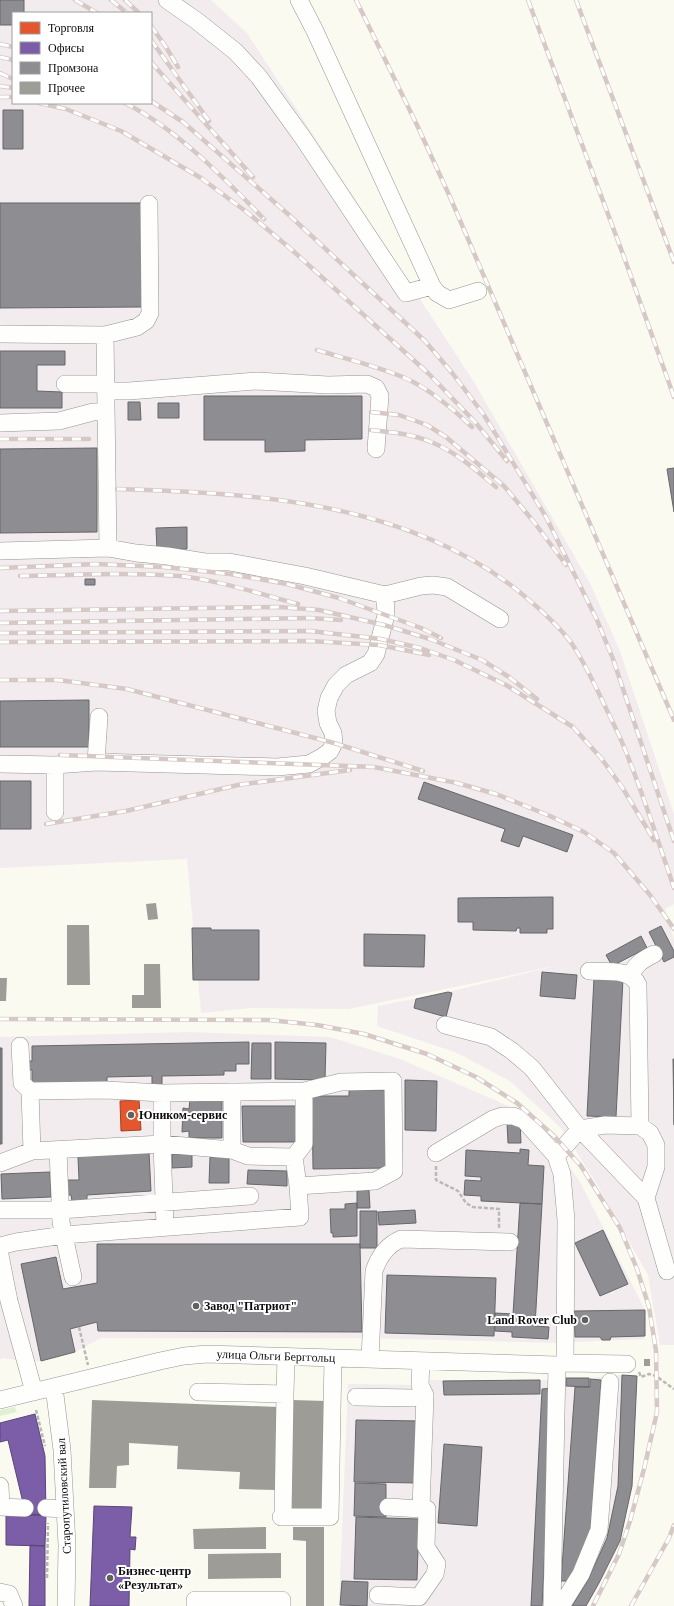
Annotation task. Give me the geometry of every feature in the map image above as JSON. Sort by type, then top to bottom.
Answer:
[{"type":"street","points":[[167,0],[197,21],[236,52],[259,77],[303,138],[406,294],[432,286]]},
{"type":"street","points":[[299,0],[314,29],[432,286],[437,293],[449,300],[478,291]]},
{"type":"street","points":[[0,334],[105,335],[137,327],[146,321],[150,313],[150,204]]},
{"type":"street","points":[[105,335],[108,548]]},
{"type":"street","points":[[65,384],[106,387],[130,391],[257,381],[328,385],[367,384],[376,388],[380,396],[376,449]]},
{"type":"street","points":[[0,423],[59,421],[92,412],[106,411]]},
{"type":"street","points":[[0,551],[108,548],[205,562],[229,562],[305,576],[385,595],[421,586],[433,585],[447,588],[500,619]]},
{"type":"street","points":[[0,764],[55,765],[96,762],[277,767],[309,764],[322,758],[330,751],[334,742],[333,733],[328,723],[326,711],[329,698],[336,685],[346,675],[370,662],[376,654],[386,615],[387,606],[385,595]]},
{"type":"street","points":[[96,762],[100,717]]},
{"type":"street","points":[[55,765],[55,812]]},
{"type":"street","points":[[631,975],[634,967],[640,961],[654,954]]},
{"type":"street","points":[[589,971],[624,973],[631,975],[638,985],[640,1126]]},
{"type":"street","points":[[445,1025],[491,1037],[512,1051],[532,1068],[580,1128],[646,1198],[666,1271]]},
{"type":"street","points":[[20,1046],[22,1083],[30,1091],[32,1151]]},
{"type":"street","points":[[30,1091],[106,1090],[162,1093],[304,1091],[341,1082],[393,1081],[394,1171],[375,1181],[298,1186]]},
{"type":"street","points":[[0,1246],[16,1242],[64,1235],[165,1226],[300,1217],[294,1157],[304,1144],[304,1091]]},
{"type":"street","points":[[232,1092],[232,1150]]},
{"type":"street","points":[[162,1093],[165,1226]]},
{"type":"street","points":[[436,1153],[493,1119],[502,1116],[513,1116],[524,1120],[556,1156],[562,1174],[565,1191],[566,1220],[552,1606]]},
{"type":"street","points":[[556,1156],[580,1128],[605,1125],[640,1126],[650,1133],[656,1145],[656,1167],[646,1198]]},
{"type":"street","points":[[0,1163],[32,1151],[162,1144],[232,1150],[248,1156],[294,1157]]},
{"type":"street","points":[[58,1150],[61,1210],[64,1235],[73,1277]]},
{"type":"street","points":[[0,1210],[61,1210],[250,1196]]},
{"type":"street","points":[[370,1359],[374,1271],[377,1261],[392,1243],[401,1239],[504,1241]]},
{"type":"street","points":[[0,1255],[5,1302],[34,1392]]},
{"type":"street","name":"улица Ольги Берггольц","points":[[0,1400],[184,1356],[207,1354],[420,1361],[627,1364]]},
{"type":"street","points":[[286,1357],[282,1517],[330,1517],[333,1358]]},
{"type":"street","points":[[420,1361],[420,1385],[425,1395],[421,1509]]},
{"type":"street","points":[[561,1606],[581,1574],[599,1530],[610,1382]]},
{"type":"street","name":"Старопутиловский вал","points":[[54,1386],[62,1450],[67,1545],[66,1606]]},
{"type":"street","points":[[198,1392],[285,1394]]},
{"type":"street","points":[[356,1397],[413,1398],[425,1395]]},
{"type":"street","points":[[0,1486],[1,1507],[25,1508]]},
{"type":"street","points":[[378,1595],[419,1597],[435,1574],[437,1564],[426,1548],[427,1509],[388,1507]]},
{"type":"street","points":[[46,1508],[65,1509]]},
{"type":"street","points":[[0,1592],[9,1594],[14,1606]]},
{"type":"street","points":[[195,1606],[195,1600],[282,1600],[282,1606]]},
{"type":"path","points":[[436,1153],[436,1180],[458,1191],[466,1203],[473,1207],[500,1209],[504,1241]]},
{"type":"path","points":[[79,1327],[88,1364]]},
{"type":"path","points":[[640,1375],[642,1377],[649,1374],[656,1376],[674,1389]]},
{"type":"shaded area","points":[[0,0],[211,0],[247,33],[474,382],[590,583],[620,651],[674,814],[674,904],[665,909],[674,940],[674,1345],[660,1345],[648,1275],[595,1181],[561,1128],[510,1081],[455,1052],[377,1026],[378,1006],[448,992],[560,965],[349,1009],[252,1008],[201,1013],[187,859],[0,868]]},
{"type":"shaded area","points":[[189,1032],[330,1037],[400,1059],[513,1108],[549,1141],[579,1180],[645,1310],[644,1339],[557,1343],[361,1338],[101,1338],[75,1352],[41,1361],[26,1362],[4,1358],[0,1359],[0,1037]]},
{"type":"shaded area","points":[[622,1375],[637,1376],[632,1486],[620,1541],[586,1606],[339,1606],[348,1384],[420,1385],[427,1380],[564,1380],[566,1378],[589,1378]]},
{"type":"green space","points":[[15,1407],[17,1412],[0,1416],[0,1410]]},
{"type":"building: Торговля","points":[[139,1100],[141,1130],[121,1131],[120,1101]]},
{"type":"building: Офисы","points":[[35,1414],[45,1456],[46,1515],[26,1515],[8,1440],[0,1442],[0,1423]]},
{"type":"building: Офисы","name":"Бизнес-центр «Результат»","points":[[94,1506],[132,1507],[130,1537],[136,1537],[135,1550],[130,1549],[129,1606],[90,1606]]},
{"type":"building: Офисы","points":[[6,1514],[46,1515],[45,1546],[6,1545]]},
{"type":"building: Офисы","points":[[30,1545],[45,1546],[45,1606],[29,1606]]},
{"type":"building: Промзона","points":[[0,0],[24,0],[24,12],[12,12],[12,25],[0,25]]},
{"type":"building: Промзона","points":[[3,110],[23,110],[23,149],[3,149]]},
{"type":"building: Промзона","points":[[0,203],[141,203],[142,307],[0,308]]},
{"type":"building: Промзона","points":[[0,351],[65,351],[65,365],[37,365],[37,391],[62,392],[62,408],[0,408]]},
{"type":"building: Промзона","points":[[204,396],[362,396],[362,439],[305,440],[305,451],[265,452],[265,440],[204,440]]},
{"type":"building: Промзона","points":[[128,402],[140,402],[141,420],[128,420]]},
{"type":"building: Промзона","points":[[158,403],[179,403],[179,418],[158,418]]},
{"type":"building: Промзона","points":[[97,448],[97,532],[0,533],[0,449]]},
{"type":"building: Промзона","points":[[674,468],[674,512],[667,469]]},
{"type":"building: Промзона","points":[[187,527],[187,549],[157,550],[156,528]]},
{"type":"building: Промзона","points":[[85,579],[95,579],[95,585],[85,585]]},
{"type":"building: Промзона","points":[[89,700],[89,747],[0,747],[0,701]]},
{"type":"building: Промзона","points":[[0,781],[31,781],[31,829],[0,829]]},
{"type":"building: Промзона","points":[[424,782],[573,835],[567,852],[523,836],[519,847],[501,841],[505,829],[418,799]]},
{"type":"building: Промзона","points":[[553,897],[553,929],[547,929],[547,933],[520,933],[520,928],[517,928],[516,931],[473,930],[473,922],[458,922],[458,898]]},
{"type":"building: Промзона","points":[[661,926],[674,951],[674,957],[664,962],[649,932]]},
{"type":"building: Промзона","points":[[192,928],[211,928],[211,930],[259,930],[259,980],[193,980]]},
{"type":"building: Промзона","points":[[364,934],[425,935],[424,967],[364,966]]},
{"type":"building: Промзона","points":[[641,936],[647,948],[612,966],[606,955]]},
{"type":"building: Промзона","points":[[542,972],[577,975],[575,999],[540,996]]},
{"type":"building: Промзона","points":[[594,978],[623,979],[616,1117],[587,1116]]},
{"type":"building: Промзона","points":[[448,992],[452,993],[446,1017],[414,1008],[416,999]]},
{"type":"building: Промзона","points":[[249,1042],[249,1064],[236,1064],[236,1071],[224,1071],[224,1075],[162,1076],[162,1086],[152,1086],[152,1076],[107,1077],[107,1082],[32,1083],[32,1070],[27,1070],[27,1061],[32,1061],[32,1046]]},
{"type":"building: Промзона","points":[[275,1042],[326,1043],[325,1080],[275,1079]]},
{"type":"building: Промзона","points":[[252,1043],[271,1043],[271,1079],[251,1079]]},
{"type":"building: Промзона","points":[[0,1048],[2,1048],[2,1144],[0,1144]]},
{"type":"building: Промзона","points":[[673,1059],[674,1059],[674,1125]]},
{"type":"building: Промзона","points":[[405,1080],[437,1081],[436,1131],[405,1130]]},
{"type":"building: Промзона","points":[[349,1090],[387,1090],[388,1168],[313,1169],[312,1096],[349,1096]]},
{"type":"building: Промзона","points":[[190,1099],[222,1100],[222,1138],[189,1138],[189,1131],[182,1132],[183,1108],[189,1109]]},
{"type":"building: Промзона","points":[[242,1106],[296,1106],[296,1142],[243,1142]]},
{"type":"building: Промзона","points":[[520,1122],[521,1143],[508,1143],[507,1123]]},
{"type":"building: Промзона","points":[[520,1149],[529,1150],[528,1165],[544,1166],[542,1204],[481,1201],[481,1196],[464,1195],[465,1180],[481,1181],[481,1177],[465,1176],[466,1150],[520,1153]]},
{"type":"building: Промзона","points":[[149,1152],[151,1191],[87,1195],[87,1200],[72,1201],[71,1195],[68,1195],[67,1180],[79,1180],[78,1157]]},
{"type":"building: Промзона","points":[[172,1154],[192,1154],[192,1167],[172,1168]]},
{"type":"building: Промзона","points":[[210,1157],[229,1157],[229,1183],[209,1183]]},
{"type":"building: Промзона","points":[[248,1170],[287,1171],[287,1186],[247,1184]]},
{"type":"building: Промзона","points":[[50,1172],[51,1197],[2,1199],[1,1174]]},
{"type":"building: Промзона","points":[[369,1190],[370,1208],[357,1208],[357,1191]]},
{"type":"building: Промзона","points":[[357,1203],[357,1236],[333,1237],[333,1233],[331,1233],[330,1209],[345,1209],[345,1204]]},
{"type":"building: Промзона","points":[[520,1203],[542,1204],[535,1326],[549,1327],[548,1339],[512,1337],[512,1332],[495,1331],[495,1313],[513,1314]]},
{"type":"building: Промзона","points":[[415,1210],[416,1223],[379,1225],[378,1212]]},
{"type":"building: Промзона","points":[[360,1211],[377,1211],[377,1248],[360,1248]]},
{"type":"building: Промзона","points":[[603,1230],[628,1284],[600,1296],[575,1243]]},
{"type":"building: Промзона","name":"Завод \"Патриот\"","points":[[97,1244],[360,1244],[362,1332],[98,1331],[97,1322],[70,1329],[75,1352],[41,1361],[21,1264],[56,1257],[63,1289],[97,1283]]},
{"type":"building: Промзона","points":[[387,1275],[496,1278],[494,1336],[385,1333]]},
{"type":"building: Промзона","points":[[645,1310],[645,1336],[611,1337],[610,1340],[602,1340],[600,1337],[575,1337],[574,1311]]},
{"type":"building: Промзона","points":[[622,1375],[637,1376],[632,1486],[620,1541],[599,1583],[586,1606],[572,1606],[588,1580],[607,1538],[618,1486]]},
{"type":"building: Промзона","points":[[566,1378],[589,1378],[589,1387],[566,1386]]},
{"type":"building: Промзона","points":[[590,1379],[601,1380],[590,1540],[570,1581],[561,1581],[575,1387],[590,1387]]},
{"type":"building: Промзона","points":[[540,1380],[540,1394],[444,1395],[443,1381]]},
{"type":"building: Промзона","points":[[553,1388],[542,1606],[531,1606],[542,1389]]},
{"type":"building: Промзона","points":[[356,1420],[421,1421],[419,1483],[354,1482]]},
{"type":"building: Промзона","points":[[444,1444],[482,1447],[477,1526],[438,1523]]},
{"type":"building: Промзона","points":[[355,1483],[386,1484],[386,1517],[354,1516]]},
{"type":"building: Промзона","points":[[356,1517],[419,1519],[417,1580],[354,1579]]},
{"type":"building: Промзона","points":[[342,1581],[368,1582],[367,1606],[340,1605]]},
{"type":"building: Прочее","points":[[156,903],[158,919],[148,920],[146,904]]},
{"type":"building: Прочее","points":[[67,925],[89,925],[90,985],[67,985]]},
{"type":"building: Прочее","points":[[144,964],[160,964],[161,1008],[132,1008],[132,995],[144,995]]},
{"type":"building: Прочее","points":[[0,978],[7,978],[6,1001],[0,1001]]},
{"type":"building: Прочее","points":[[644,1359],[650,1359],[650,1366],[644,1366]]},
{"type":"building: Прочее","points":[[92,1400],[278,1407],[275,1490],[239,1489],[240,1472],[177,1469],[178,1446],[129,1443],[129,1465],[117,1466],[116,1488],[89,1488]]},
{"type":"building: Прочее","points":[[292,1400],[326,1401],[325,1513],[291,1512]]},
{"type":"building: Прочее","points":[[266,1527],[266,1549],[194,1549],[193,1529]]},
{"type":"building: Прочее","points":[[293,1527],[324,1527],[324,1606],[306,1606],[306,1541],[293,1540]]},
{"type":"building: Прочее","points":[[281,1553],[281,1578],[208,1579],[208,1554]]},
{"type":"railway","points":[[75,0],[95,12]]},
{"type":"railway","points":[[111,0],[126,12]]},
{"type":"railway","points":[[125,0],[138,12]]},
{"type":"railway","points":[[356,0],[417,125],[450,197],[674,720]]},
{"type":"railway","points":[[528,0],[624,257],[674,397]]},
{"type":"railway","points":[[576,0],[674,262]]},
{"type":"railway","points":[[152,27],[178,67]]},
{"type":"railway","points":[[152,41],[209,121]]},
{"type":"railway","points":[[0,44],[12,47]]},
{"type":"railway","points":[[0,57],[12,60]]},
{"type":"railway","points":[[152,63],[253,177]]},
{"type":"railway","points":[[0,73],[12,79]]},
{"type":"railway","points":[[0,86],[12,88]]},
{"type":"railway","points":[[0,97],[12,97]]},
{"type":"railway","points":[[152,102],[183,122],[289,215],[425,341],[453,374],[484,415],[546,517],[597,620],[613,659],[674,841]]},
{"type":"railway","points":[[44,104],[66,109],[121,131],[201,178],[248,213],[292,250],[429,374],[475,422],[507,461]]},
{"type":"railway","points":[[127,104],[163,126],[199,155],[264,219]]},
{"type":"railway","points":[[317,350],[384,370],[414,382],[457,413],[472,427]]},
{"type":"railway","points":[[371,412],[399,415],[427,425],[446,437],[504,486],[534,522],[566,565]]},
{"type":"railway","points":[[371,430],[409,435],[424,439],[440,446],[465,462],[496,487]]},
{"type":"railway","points":[[0,439],[89,439]]},
{"type":"railway","points":[[117,489],[220,494],[272,499],[323,507],[373,519],[422,536],[468,558],[512,586],[557,626],[570,641],[583,663],[617,730],[631,764],[674,888]]},
{"type":"railway","points":[[0,568],[96,564],[164,567],[230,574],[287,584],[339,598],[421,628],[441,638]]},
{"type":"railway","points":[[20,576],[119,574],[179,576],[224,584],[298,604]]},
{"type":"railway","points":[[0,611],[279,607],[319,610],[384,625],[430,639],[482,660],[509,677],[537,699]]},
{"type":"railway","points":[[0,623],[309,618],[341,620]]},
{"type":"railway","points":[[0,633],[310,631],[381,639],[420,648],[454,660],[506,685],[573,727],[601,758],[622,787],[654,840]]},
{"type":"railway","points":[[0,642],[309,641],[379,645],[429,655]]},
{"type":"railway","points":[[0,680],[58,680],[127,689],[334,743],[423,771]]},
{"type":"railway","points":[[60,755],[374,767],[457,783],[496,794],[550,816],[584,832],[614,853],[650,895],[674,929]]},
{"type":"railway","points":[[46,824],[126,811],[238,785],[350,770]]},
{"type":"railway","points":[[0,1019],[269,1020],[317,1025],[364,1034],[427,1054],[476,1077],[517,1103],[554,1136],[581,1166],[620,1228],[637,1269],[649,1307],[656,1351],[657,1412],[644,1469],[630,1521],[619,1554],[593,1606]]},
{"type":"railway","points":[[631,1606],[669,1538],[674,1525]]},
{"type":"place","name":"Юником-сервис","points":[[131,1115]]},
{"type":"place","name":"Завод \"Патриот\"","points":[[196,1306]]},
{"type":"place","name":"Land Rover Club","points":[[585,1320]]},
{"type":"place","name":"Бизнес-центр «Результат»","points":[[110,1578]]}]
